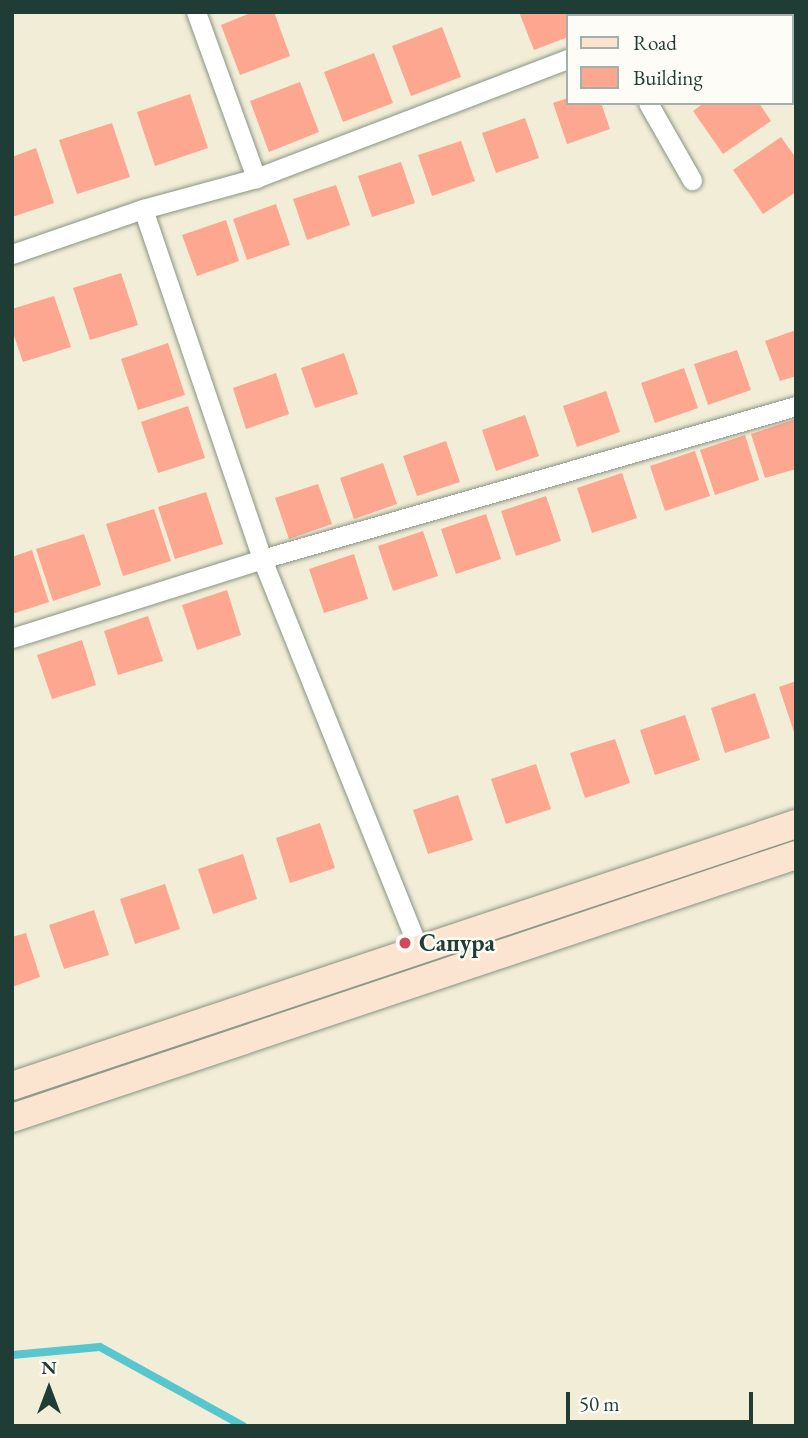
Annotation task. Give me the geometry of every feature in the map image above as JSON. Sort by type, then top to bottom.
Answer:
[{"type":"main road","points":[[12,1086],[420,953],[796,824]]},
{"type":"main road","points":[[12,1118],[796,855]]},
{"type":"street","points":[[197,12],[256,178]]},
{"type":"street","points":[[12,254],[143,209],[256,178],[566,60]]},
{"type":"street","points":[[649,105],[692,180]]},
{"type":"street","points":[[143,209],[262,559],[420,953]]},
{"type":"street","points":[[12,638],[262,559],[796,406]]},
{"type":"building","points":[[253,12],[274,12],[290,56],[240,75],[221,25]]},
{"type":"building","points":[[519,12],[577,12],[566,14],[566,38],[534,50]]},
{"type":"building","points":[[442,27],[461,77],[411,96],[392,46]]},
{"type":"building","points":[[374,53],[393,103],[343,122],[324,72]]},
{"type":"building","points":[[300,82],[319,132],[269,152],[250,101]]},
{"type":"building","points":[[190,94],[208,148],[155,166],[137,112]]},
{"type":"building","points":[[566,99],[566,105],[602,105],[610,129],[567,144],[553,103]]},
{"type":"building","points":[[701,105],[760,105],[771,121],[723,154],[693,111]]},
{"type":"building","points":[[525,118],[539,158],[496,173],[482,133]]},
{"type":"building","points":[[112,123],[130,177],[77,194],[59,140]]},
{"type":"building","points":[[781,137],[796,158],[796,192],[763,214],[733,170]]},
{"type":"building","points":[[461,141],[475,181],[432,196],[418,155]]},
{"type":"building","points":[[36,148],[54,203],[12,217],[12,157]]},
{"type":"building","points":[[401,162],[415,203],[372,217],[358,176]]},
{"type":"building","points":[[336,185],[350,225],[307,240],[293,199]]},
{"type":"building","points":[[276,204],[290,245],[247,260],[233,219]]},
{"type":"building","points":[[226,220],[239,261],[197,276],[182,235]]},
{"type":"building","points":[[121,273],[138,325],[90,340],[73,288]]},
{"type":"building","points":[[54,296],[71,347],[23,362],[12,330],[12,309]]},
{"type":"building","points":[[796,330],[796,376],[780,381],[765,341]]},
{"type":"building","points":[[168,343],[185,395],[138,410],[121,359]]},
{"type":"building","points":[[737,350],[751,390],[708,405],[694,364]]},
{"type":"building","points":[[344,353],[358,394],[315,408],[301,368]]},
{"type":"building","points":[[684,368],[698,408],[655,423],[641,383]]},
{"type":"building","points":[[276,373],[289,414],[246,429],[233,388]]},
{"type":"building","points":[[606,391],[620,432],[577,447],[563,406]]},
{"type":"building","points":[[188,406],[205,458],[158,473],[141,422]]},
{"type":"building","points":[[525,415],[539,456],[496,471],[482,430]]},
{"type":"building","points":[[796,419],[796,469],[765,478],[751,434]]},
{"type":"building","points":[[745,435],[759,480],[715,495],[700,450]]},
{"type":"building","points":[[446,441],[460,482],[417,496],[403,456]]},
{"type":"building","points":[[695,451],[710,496],[665,511],[650,466]]},
{"type":"building","points":[[383,463],[397,504],[354,519],[340,478]]},
{"type":"building","points":[[622,473],[637,518],[592,533],[577,488]]},
{"type":"building","points":[[318,484],[332,524],[289,539],[275,498]]},
{"type":"building","points":[[206,492],[223,544],[175,559],[158,507]]},
{"type":"building","points":[[546,496],[561,541],[516,556],[501,511]]},
{"type":"building","points":[[154,509],[171,561],[123,576],[106,524]]},
{"type":"building","points":[[486,514],[501,559],[456,574],[441,529]]},
{"type":"building","points":[[423,531],[438,576],[393,591],[378,546]]},
{"type":"building","points":[[84,534],[101,585],[53,601],[36,549]]},
{"type":"building","points":[[32,550],[49,602],[12,614],[12,557]]},
{"type":"building","points":[[354,554],[368,599],[324,613],[309,569]]},
{"type":"building","points":[[227,590],[241,635],[197,650],[182,605]]},
{"type":"building","points":[[148,616],[163,661],[118,675],[104,631]]},
{"type":"building","points":[[82,640],[96,685],[52,699],[37,655]]},
{"type":"building","points":[[796,681],[796,735],[795,735],[779,687]]},
{"type":"building","points":[[755,693],[770,738],[725,753],[711,708]]},
{"type":"building","points":[[685,715],[700,760],[655,775],[640,730]]},
{"type":"building","points":[[615,739],[630,783],[585,798],[570,753]]},
{"type":"building","points":[[536,764],[551,809],[506,824],[491,779]]},
{"type":"building","points":[[458,795],[473,840],[428,854],[413,810]]},
{"type":"building","points":[[320,823],[335,868],[290,883],[276,838]]},
{"type":"building","points":[[243,854],[257,899],[213,914],[198,869]]},
{"type":"building","points":[[165,884],[180,929],[135,944],[120,899]]},
{"type":"building","points":[[94,910],[109,955],[64,969],[49,925]]},
{"type":"building","points":[[26,933],[40,977],[12,987],[12,937]]},
{"type":"waterway","points":[[12,1355],[100,1347],[243,1426]]},
{"type":"place","name":"Сапура","points":[[405,943]]}]
